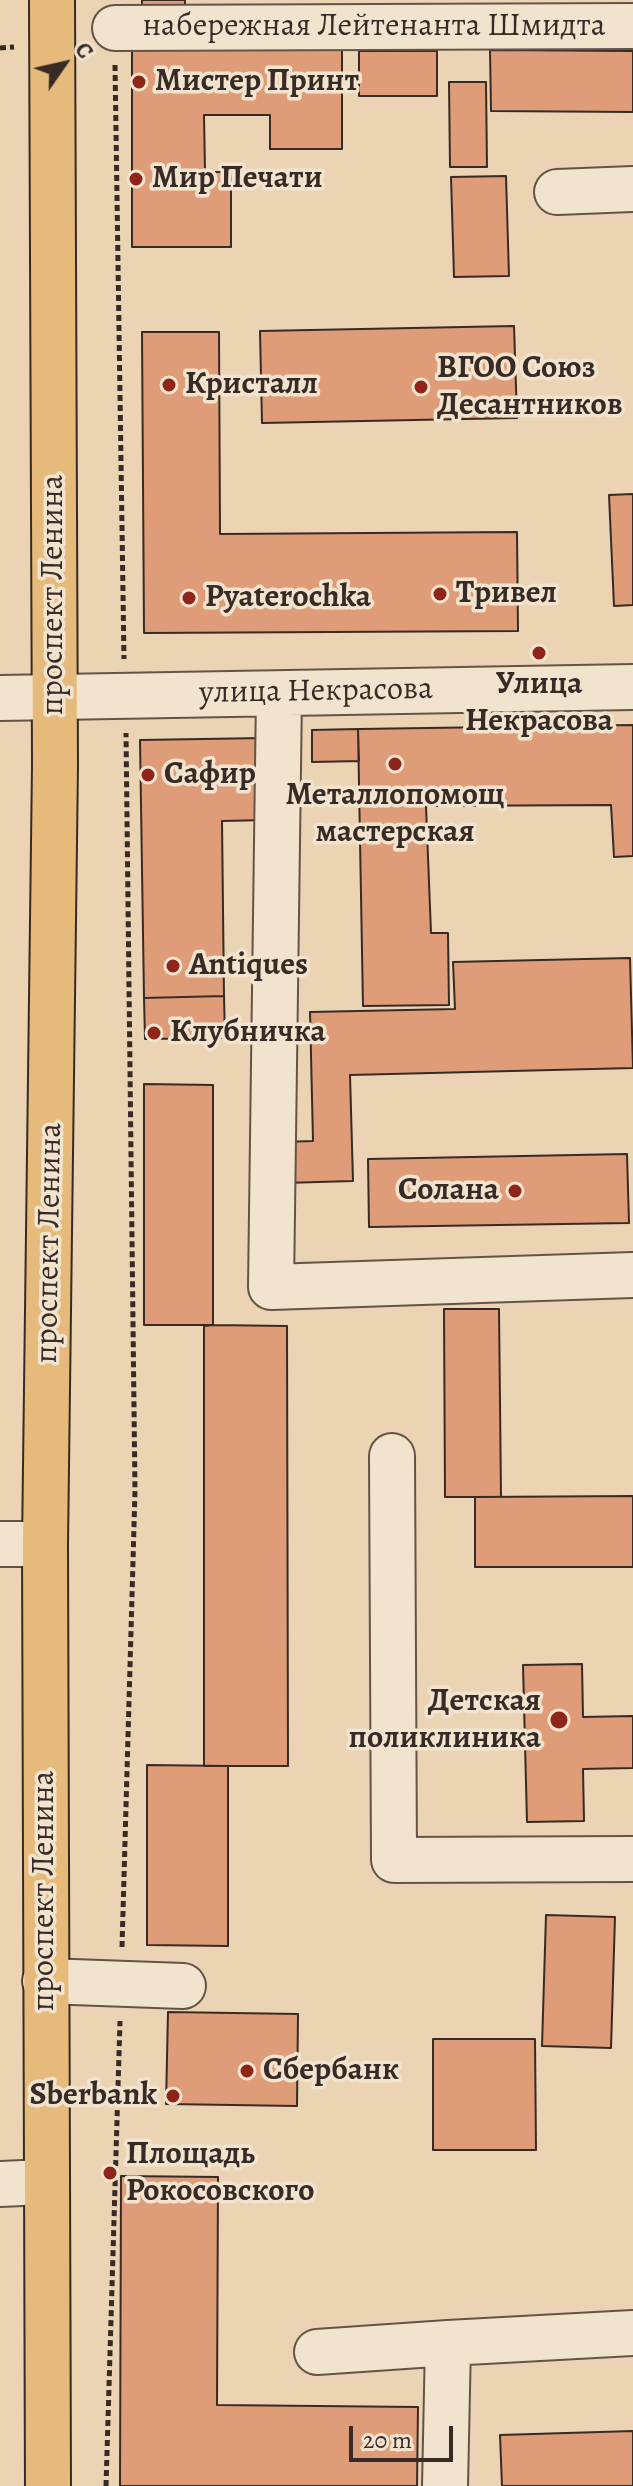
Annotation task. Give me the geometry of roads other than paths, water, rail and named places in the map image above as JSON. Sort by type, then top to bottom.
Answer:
[{"type":"main road","name":"проспект Ленина","points":[[48,2486],[45,1544],[55,697],[52,0]]},
{"type":"street","name":"набережная Лейтенанта Шмидта","points":[[115,28],[633,26]]},
{"type":"street","points":[[557,192],[633,189]]},
{"type":"street","name":"улица Некрасова","points":[[0,698],[633,687]]},
{"type":"street","points":[[279,694],[271,1287],[633,1275]]},
{"type":"street","points":[[392,1456],[394,1860],[633,1859]]},
{"type":"street","points":[[0,1544],[45,1544]]},
{"type":"street","points":[[45,1981],[183,1986]]},
{"type":"street","points":[[0,2184],[45,2182]]},
{"type":"street","points":[[317,2352],[633,2333]]},
{"type":"street","points":[[445,2486],[448,2343]]},
{"type":"place","name":"Мистер Принт","points":[[139,82]]},
{"type":"place","name":"Мир Печати","points":[[136,179]]},
{"type":"place","name":"Кристалл","points":[[169,385]]},
{"type":"place","name":"ВГОО Союз Десантников","points":[[421,387]]},
{"type":"place","name":"Тривел","points":[[440,594]]},
{"type":"place","name":"Pyaterochka","points":[[189,598]]},
{"type":"place","name":"Улица Некрасова","points":[[539,653]]},
{"type":"place","name":"Металлопомощ мастерская","points":[[395,764]]},
{"type":"place","name":"Сафир","points":[[148,775]]},
{"type":"place","name":"Antiques","points":[[173,966]]},
{"type":"place","name":"Клубничка","points":[[154,1033]]},
{"type":"place","name":"Солана","points":[[515,1191]]},
{"type":"place","name":"Детская поликлиника","points":[[559,1720]]},
{"type":"place","name":"Сбербанк","points":[[247,2071]]},
{"type":"place","name":"Sberbank","points":[[173,2096]]},
{"type":"place","name":"Площадь Рокосовского","points":[[110,2173]]}]
